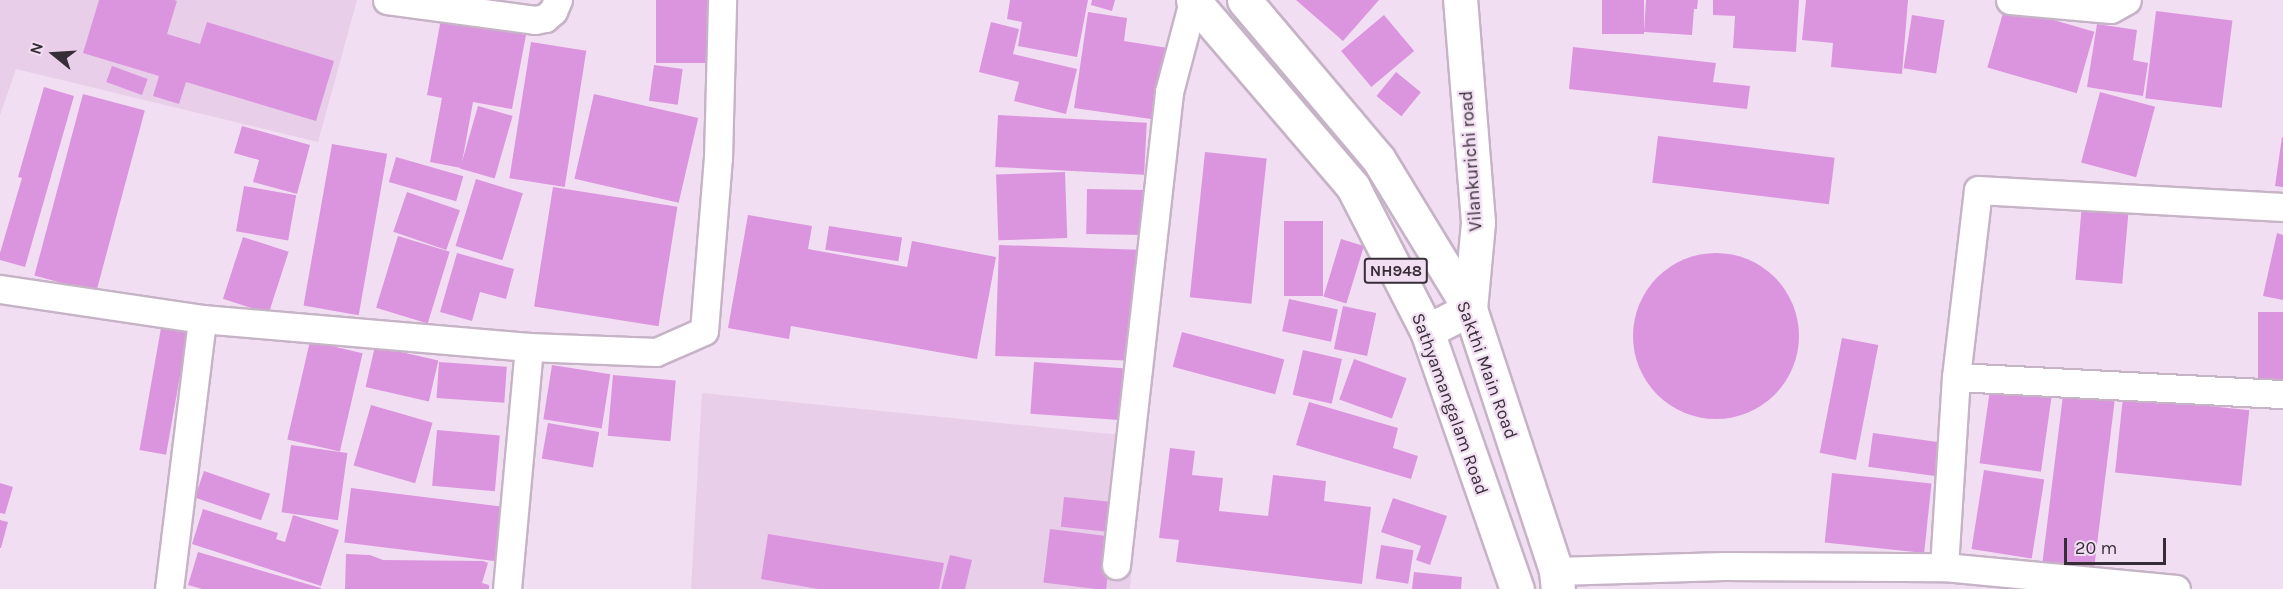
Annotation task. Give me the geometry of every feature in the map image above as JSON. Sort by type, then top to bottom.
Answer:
[{"type":"main road","name":"Sathyamangalam Road","points":[[1193,0],[1353,187],[1427,331],[1517,589]]},
{"type":"main road","name":"Sakthi Main Road","points":[[1244,0],[1379,160],[1470,309],[1557,580]]},
{"type":"main road","name":"Vilankurichi road","points":[[1460,0],[1478,222],[1470,309]]},
{"type":"main road","points":[[1427,331],[1470,309]]},
{"type":"street","points":[[387,0],[535,20],[545,18],[553,11],[558,0]]},
{"type":"street","points":[[0,289],[202,319],[529,347],[656,352],[704,331],[718,158],[722,0]]},
{"type":"street","points":[[1116,565],[1169,92],[1193,0]]},
{"type":"street","points":[[2010,0],[2111,9],[2127,0]]},
{"type":"street","points":[[1944,567],[1956,377],[1978,190],[2283,207]]},
{"type":"street","points":[[169,589],[202,319]]},
{"type":"street","points":[[507,589],[529,347]]},
{"type":"street","points":[[1956,377],[2283,394]]},
{"type":"street","points":[[1557,580],[1724,567],[1944,567],[2176,589]]},
{"type":"shaded area","points":[[0,0],[357,0],[318,142],[16,69],[0,115]]},
{"type":"shaded area","points":[[702,393],[1141,437],[1130,589],[691,589]]},
{"type":"building","points":[[99,0],[174,0],[177,1],[167,34],[200,44],[207,22],[334,61],[316,121],[186,82],[179,104],[153,96],[159,76],[83,53]]},
{"type":"building","points":[[656,0],[709,0],[709,63],[656,63]]},
{"type":"building","points":[[1010,0],[1088,0],[1077,57],[1018,46],[1022,22],[1007,19]]},
{"type":"building","points":[[1092,0],[1115,0],[1112,11],[1091,5]]},
{"type":"building","points":[[1296,0],[1379,0],[1343,41]]},
{"type":"building","points":[[1602,0],[1644,0],[1644,34],[1602,34]]},
{"type":"building","points":[[1646,0],[1698,0],[1697,9],[1694,9],[1692,35],[1644,32]]},
{"type":"building","points":[[1713,0],[1799,0],[1796,52],[1733,48],[1735,16],[1713,15]]},
{"type":"building","points":[[1806,0],[1908,0],[1902,74],[1831,67],[1833,43],[1802,40]]},
{"type":"building","points":[[2005,6],[2094,32],[2077,93],[1987,68]]},
{"type":"building","points":[[2156,11],[2232,20],[2222,108],[2145,98]]},
{"type":"building","points":[[1088,12],[1127,18],[1124,41],[1168,48],[1158,120],[1074,108]]},
{"type":"building","points":[[1384,15],[1414,51],[1371,87],[1341,51]]},
{"type":"building","points":[[1912,15],[1945,20],[1936,73],[1904,68]]},
{"type":"building","points":[[441,19],[526,35],[512,109],[473,102],[461,168],[430,162],[442,98],[427,95]]},
{"type":"building","points":[[991,22],[1019,29],[1013,54],[1077,69],[1066,114],[1014,101],[1019,82],[979,72]]},
{"type":"building","points":[[2097,24],[2137,30],[2133,60],[2148,63],[2143,96],[2087,87]]},
{"type":"building","points":[[531,42],[586,51],[565,187],[509,178]]},
{"type":"building","points":[[1573,47],[1716,63],[1713,82],[1750,86],[1747,109],[1569,89]]},
{"type":"building","points":[[654,65],[683,69],[678,105],[649,101]]},
{"type":"building","points":[[112,66],[148,79],[142,95],[106,82]]},
{"type":"building","points":[[1396,72],[1421,92],[1401,116],[1376,96]]},
{"type":"building","points":[[44,87],[74,96],[25,267],[0,260],[0,253],[22,178],[18,177]]},
{"type":"building","points":[[2100,92],[2155,107],[2136,177],[2081,163]]},
{"type":"building","points":[[83,94],[145,111],[96,292],[34,276]]},
{"type":"building","points":[[594,94],[698,118],[679,203],[574,179]]},
{"type":"building","points":[[478,106],[513,116],[495,178],[460,168]]},
{"type":"building","points":[[998,115],[1147,123],[1144,175],[995,167]]},
{"type":"building","points":[[242,126],[310,145],[297,194],[253,182],[259,160],[234,153]]},
{"type":"building","points":[[1658,136],[1835,158],[1829,204],[1652,183]]},
{"type":"building","points":[[2283,137],[2283,187],[2275,186]]},
{"type":"building","points":[[332,144],[387,154],[359,315],[304,306]]},
{"type":"building","points":[[1205,152],[1267,158],[1251,304],[1190,297]]},
{"type":"building","points":[[396,157],[463,176],[456,201],[389,182]]},
{"type":"building","points":[[1065,172],[1067,238],[998,240],[996,174]]},
{"type":"building","points":[[476,179],[523,193],[502,260],[456,246]]},
{"type":"building","points":[[244,186],[296,195],[288,241],[236,231]]},
{"type":"building","points":[[553,187],[677,207],[659,326],[534,307]]},
{"type":"building","points":[[1087,189],[1145,190],[1144,235],[1086,234]]},
{"type":"building","points":[[407,192],[460,210],[446,250],[393,232]]},
{"type":"building","points":[[2082,204],[2129,208],[2122,284],[2075,280]]},
{"type":"building","points":[[748,215],[812,226],[808,249],[907,267],[912,241],[996,257],[977,359],[791,326],[789,339],[728,328]]},
{"type":"building","points":[[1284,221],[1323,221],[1323,296],[1284,296]]},
{"type":"building","points":[[829,226],[902,238],[898,261],[825,250]]},
{"type":"building","points":[[2277,233],[2283,235],[2283,300],[2263,296]]},
{"type":"building","points":[[398,236],[450,252],[428,324],[376,308]]},
{"type":"building","points":[[243,237],[289,252],[269,314],[223,299]]},
{"type":"building","points":[[1341,239],[1364,246],[1346,303],[1323,296]]},
{"type":"building","points":[[999,245],[1138,250],[1134,361],[995,356]]},
{"type":"building","points":[[457,253],[514,269],[506,299],[480,292],[472,321],[440,312]]},
{"type":"building","points":[[1716,253],[1748,259],[1775,277],[1793,304],[1799,336],[1793,368],[1775,395],[1748,413],[1716,419],[1684,413],[1657,395],[1639,368],[1633,336],[1639,304],[1657,277],[1684,259]]},
{"type":"building","points":[[1289,299],[1338,309],[1331,342],[1282,331]]},
{"type":"building","points":[[1343,306],[1376,313],[1367,356],[1334,349]]},
{"type":"building","points":[[2258,312],[2283,312],[2283,385],[2258,385]]},
{"type":"building","points":[[161,328],[188,333],[166,455],[139,450]]},
{"type":"building","points":[[1182,332],[1284,359],[1275,394],[1173,367]]},
{"type":"building","points":[[1842,338],[1878,345],[1856,460],[1820,453]]},
{"type":"building","points":[[310,341],[363,353],[340,452],[287,439]]},
{"type":"building","points":[[375,346],[438,361],[429,402],[366,387]]},
{"type":"building","points":[[1303,350],[1342,359],[1332,404],[1293,395]]},
{"type":"building","points":[[1354,359],[1407,378],[1392,419],[1339,399]]},
{"type":"building","points":[[439,362],[507,367],[504,403],[436,398]]},
{"type":"building","points":[[1034,362],[1123,368],[1119,420],[1030,414]]},
{"type":"building","points":[[552,365],[610,374],[602,429],[543,419]]},
{"type":"building","points":[[613,375],[676,380],[670,441],[608,436]]},
{"type":"building","points":[[1991,382],[2052,391],[2041,472],[1980,463]]},
{"type":"building","points":[[2063,395],[2115,401],[2094,569],[2042,563]]},
{"type":"building","points":[[2123,397],[2249,410],[2241,486],[2115,473]]},
{"type":"building","points":[[1309,402],[1398,428],[1393,448],[1418,456],[1411,479],[1296,445]]},
{"type":"building","points":[[371,405],[433,423],[415,483],[354,466]]},
{"type":"building","points":[[548,423],[599,432],[593,467],[542,458]]},
{"type":"building","points":[[437,430],[500,435],[495,491],[432,486]]},
{"type":"building","points":[[1873,433],[1941,443],[1937,476],[1868,467]]},
{"type":"building","points":[[291,445],[347,453],[338,520],[282,512]]},
{"type":"building","points":[[1170,448],[1195,451],[1192,475],[1223,478],[1219,511],[1268,516],[1273,475],[1326,481],[1324,501],[1371,507],[1362,584],[1176,562],[1179,540],[1159,538]]},
{"type":"building","points":[[1984,470],[2044,480],[2032,559],[1971,549]]},
{"type":"building","points":[[204,471],[270,494],[261,520],[195,497]]},
{"type":"building","points":[[1832,473],[1931,483],[1924,553],[1825,543]]},
{"type":"building","points":[[0,483],[13,487],[5,514],[0,513]]},
{"type":"building","points":[[351,488],[503,507],[496,561],[344,543]]},
{"type":"building","points":[[1064,497],[1115,502],[1112,532],[1061,527]]},
{"type":"building","points":[[1393,498],[1447,516],[1430,565],[1416,560],[1421,546],[1381,532]]},
{"type":"building","points":[[203,509],[278,533],[276,539],[285,542],[293,515],[339,530],[321,586],[192,544]]},
{"type":"building","points":[[0,520],[8,522],[1,548],[0,548]]},
{"type":"building","points":[[1050,529],[1113,537],[1106,589],[1043,583]]},
{"type":"building","points":[[768,534],[944,563],[939,589],[818,589],[761,579]]},
{"type":"building","points":[[1381,545],[1414,550],[1408,584],[1376,579]]},
{"type":"building","points":[[198,552],[321,589],[202,589],[188,585]]},
{"type":"building","points":[[346,554],[370,555],[383,560],[483,561],[488,563],[482,583],[489,585],[489,589],[345,589]]},
{"type":"building","points":[[950,555],[972,560],[965,589],[941,589]]},
{"type":"building","points":[[1414,572],[1462,577],[1461,589],[1412,589]]}]
